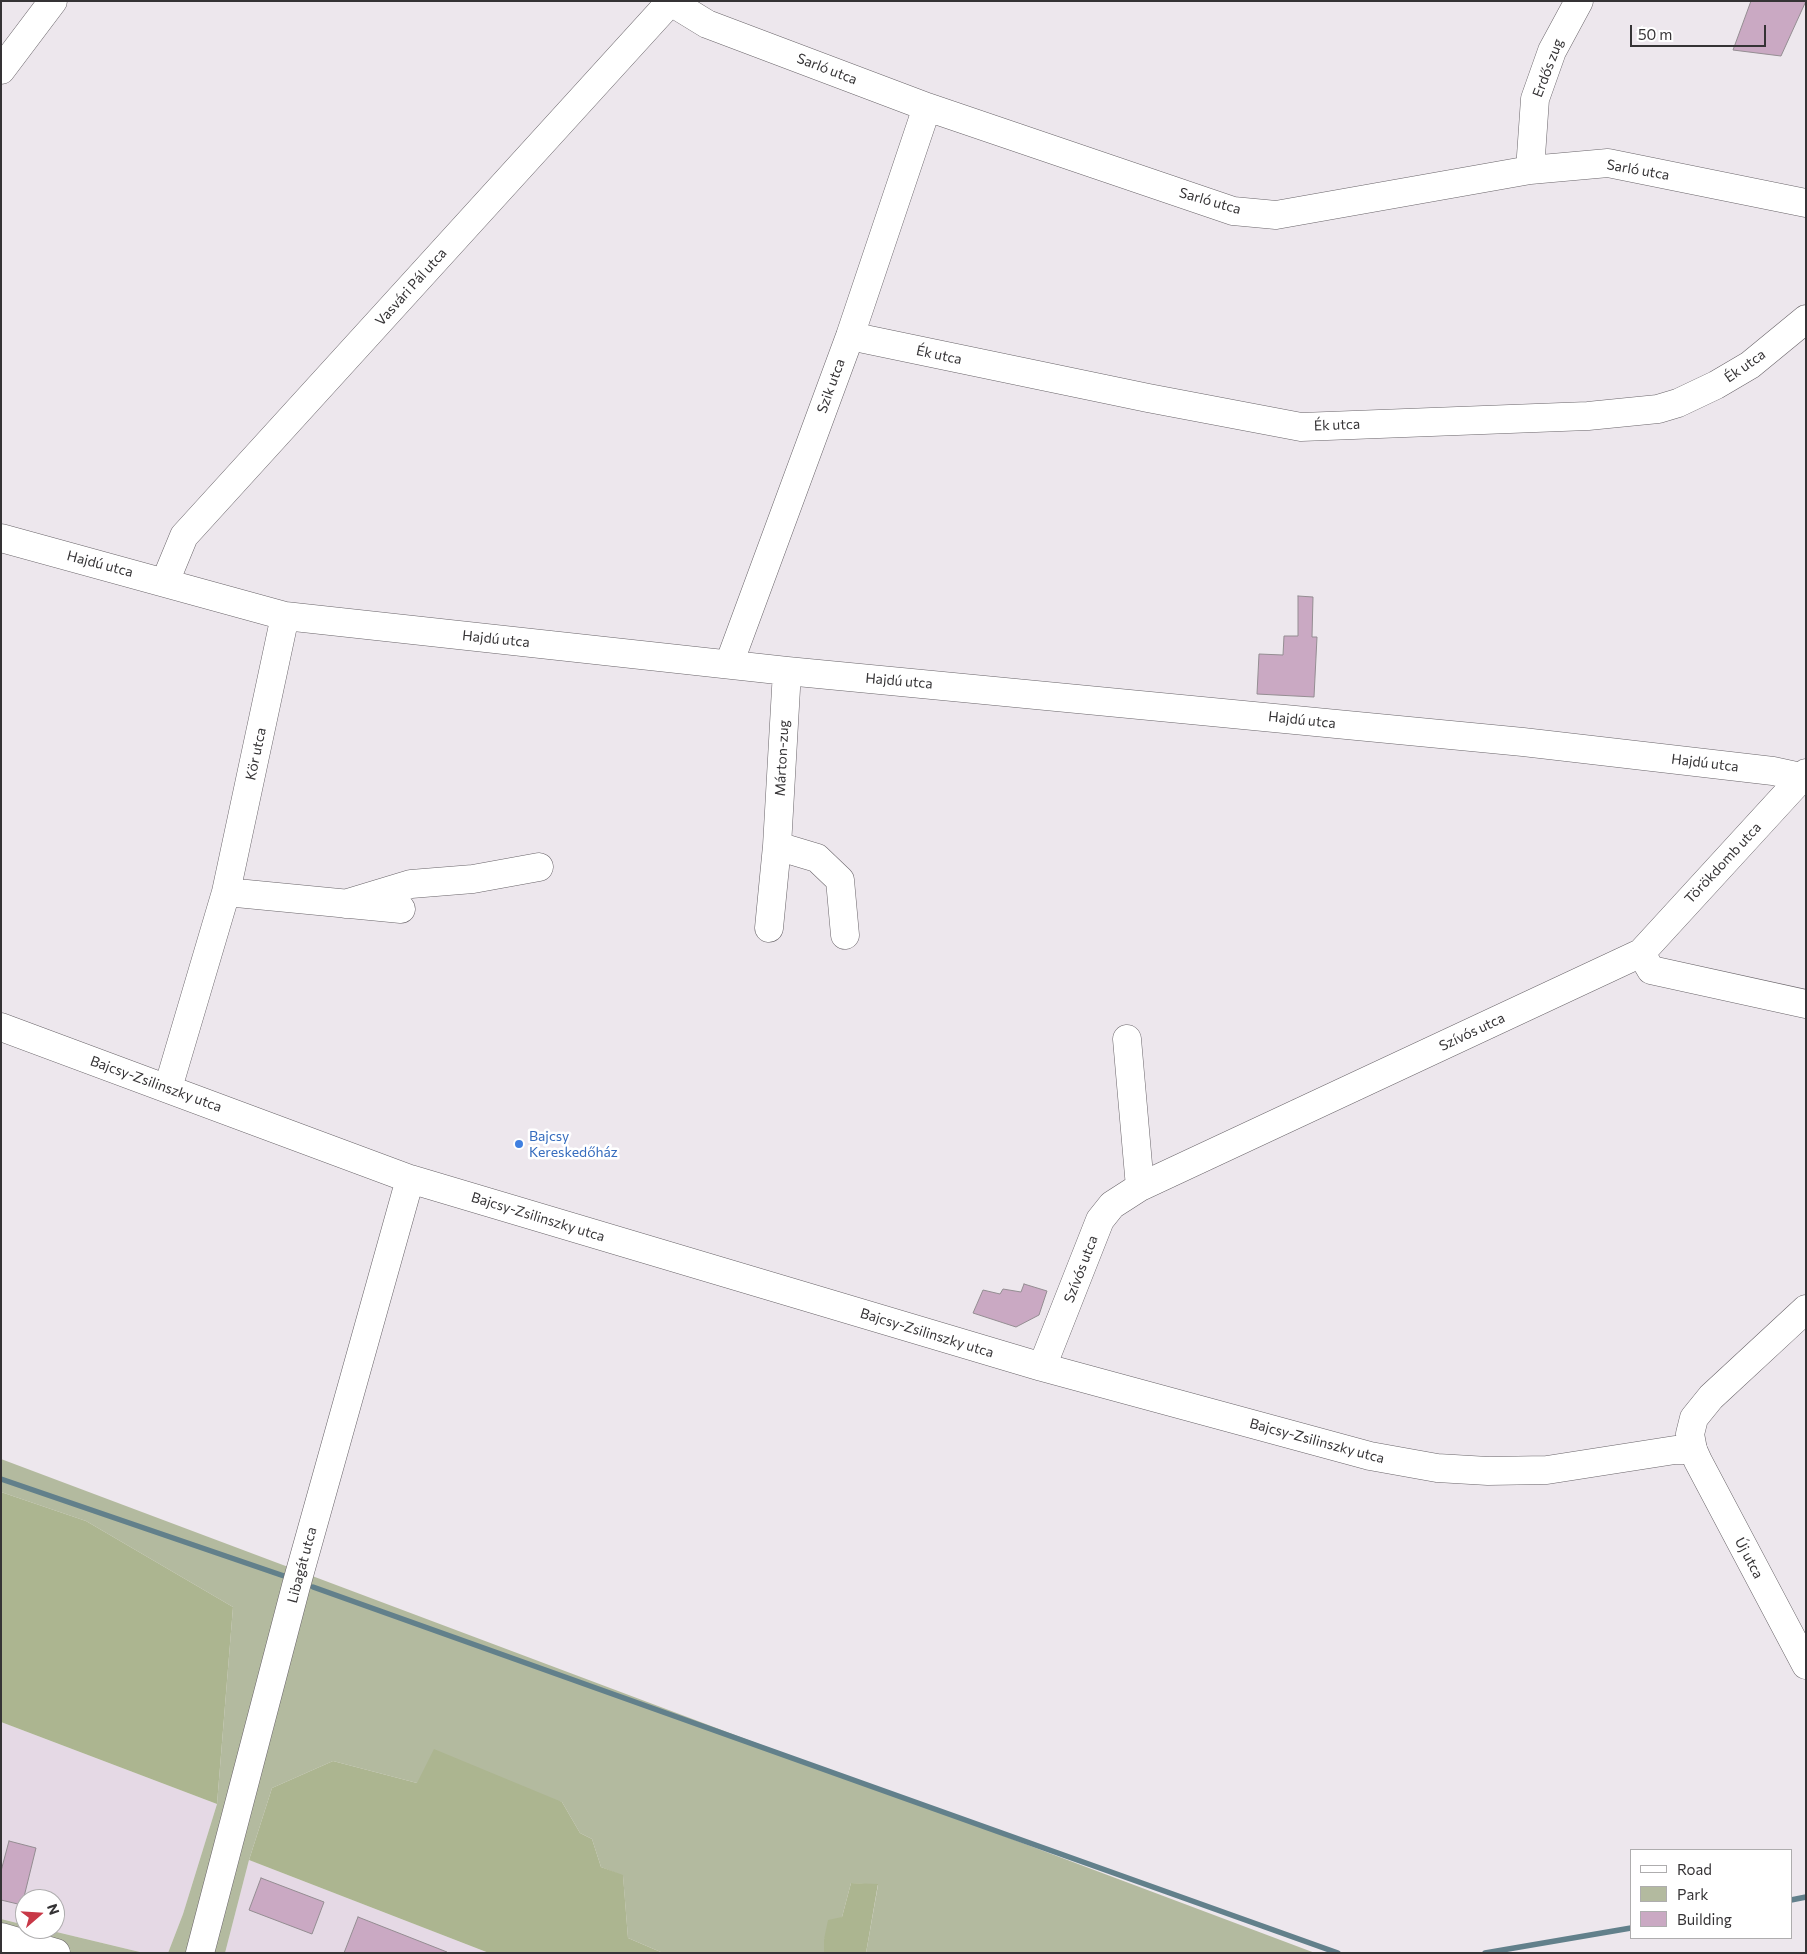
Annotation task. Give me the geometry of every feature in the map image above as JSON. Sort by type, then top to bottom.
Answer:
[{"type":"street","points":[[1,70],[53,1]]},
{"type":"street","name":"Sarló utca","points":[[671,1],[707,24],[928,107],[1233,211],[1276,215],[1530,170],[1608,163],[1806,203]]},
{"type":"street","name":"Vasvári Pál utca","points":[[165,582],[184,536],[671,1]]},
{"type":"street","name":"Erdős zug","points":[[1530,170],[1535,99],[1552,50],[1579,1]]},
{"type":"street","name":"Szik utca","points":[[729,664],[850,336],[928,107]]},
{"type":"street","name":"Ék utca","points":[[850,336],[1148,398],[1301,426],[1588,416],[1658,409],[1678,404],[1716,386],[1750,365],[1806,319]]},
{"type":"street","name":"Hajdú utca","points":[[1,538],[285,616],[787,671],[1523,742],[1805,776]]},
{"type":"street","name":"Kör utca","points":[[168,1088],[226,892],[285,616]]},
{"type":"street","name":"Márton-zug","points":[[769,928],[777,846],[787,671]]},
{"type":"street","name":"Törökdomb utca","points":[[1641,953],[1805,776]]},
{"type":"street","points":[[777,846],[817,858],[840,880],[845,935]]},
{"type":"street","points":[[345,904],[411,884],[473,879],[539,867]]},
{"type":"street","points":[[226,892],[401,909]]},
{"type":"street","points":[[1641,953],[1651,970],[1806,1004]]},
{"type":"street","name":"Szívós utca","points":[[1042,1367],[1100,1220],[1112,1204],[1140,1187],[1641,953]]},
{"type":"street","name":"Bajcsy-Zsilinszky utca","points":[[1,1027],[410,1179],[1042,1367],[1370,1456],[1438,1468],[1488,1471],[1547,1470],[1675,1450],[1693,1450]]},
{"type":"street","points":[[1128,1039],[1140,1187]]},
{"type":"street","name":"Libagát utca","points":[[200,1953],[296,1586],[410,1179]]},
{"type":"street","points":[[1693,1450],[1690,1434],[1694,1418],[1711,1398],[1806,1309]]},
{"type":"street","name":"Új utca","points":[[1693,1450],[1806,1665]]},
{"type":"street","points":[[1,1938],[56,1953]]},
{"type":"shaded area","points":[[1,1722],[217,1804],[183,1914],[168,1953],[144,1953],[65,1934],[65,1889],[15,1889],[15,1922],[1,1919]]},
{"type":"shaded area","points":[[249,1860],[489,1953],[225,1953]]},
{"type":"green space","points":[[1,1459],[1315,1953],[866,1953],[878,1885],[851,1883],[842,1917],[824,1939],[824,1953],[663,1953],[628,1938],[623,1876],[601,1867],[592,1839],[580,1833],[562,1802],[417,1783],[333,1761],[272,1788],[249,1860],[225,1953],[168,1953],[183,1914],[217,1804],[233,1607],[86,1521],[1,1492]]},
{"type":"green space","points":[[1,1492],[86,1521],[233,1607],[217,1804],[1,1722]]},
{"type":"green space","points":[[434,1749],[562,1802],[580,1833],[592,1839],[601,1867],[623,1875],[628,1938],[663,1953],[489,1953],[249,1860],[272,1788],[333,1761],[417,1783]]},
{"type":"green space","points":[[851,1883],[878,1884],[866,1953],[824,1953],[824,1939],[828,1920],[842,1917]]},
{"type":"green space","points":[[1,1919],[15,1922],[15,1939],[65,1939],[65,1934],[144,1953],[1,1953]]},
{"type":"building","points":[[1751,1],[1806,1],[1781,56],[1733,50]]},
{"type":"building","points":[[1298,596],[1313,597],[1312,637],[1317,637],[1314,697],[1257,694],[1259,654],[1283,655],[1284,636],[1298,636]]},
{"type":"building","points":[[1024,1284],[1047,1291],[1039,1315],[1016,1327],[973,1313],[983,1290],[1000,1294],[1003,1289],[1021,1292]]},
{"type":"building","points":[[9,1841],[36,1848],[26,1889],[15,1889],[15,1903],[1,1900],[1,1871]]},
{"type":"building","points":[[261,1878],[324,1902],[312,1934],[249,1910]]},
{"type":"building","points":[[358,1917],[447,1952],[344,1953]]},
{"type":"waterway","points":[[1,1479],[284,1576]]},
{"type":"waterway","points":[[313,1587],[1338,1953]]},
{"type":"waterway","points":[[1792,1900],[1806,1897]]},
{"type":"waterway","points":[[1485,1953],[1630,1928]]},
{"type":"place","name":"Bajcsy Kereskedőház","points":[[519,1144]]}]
